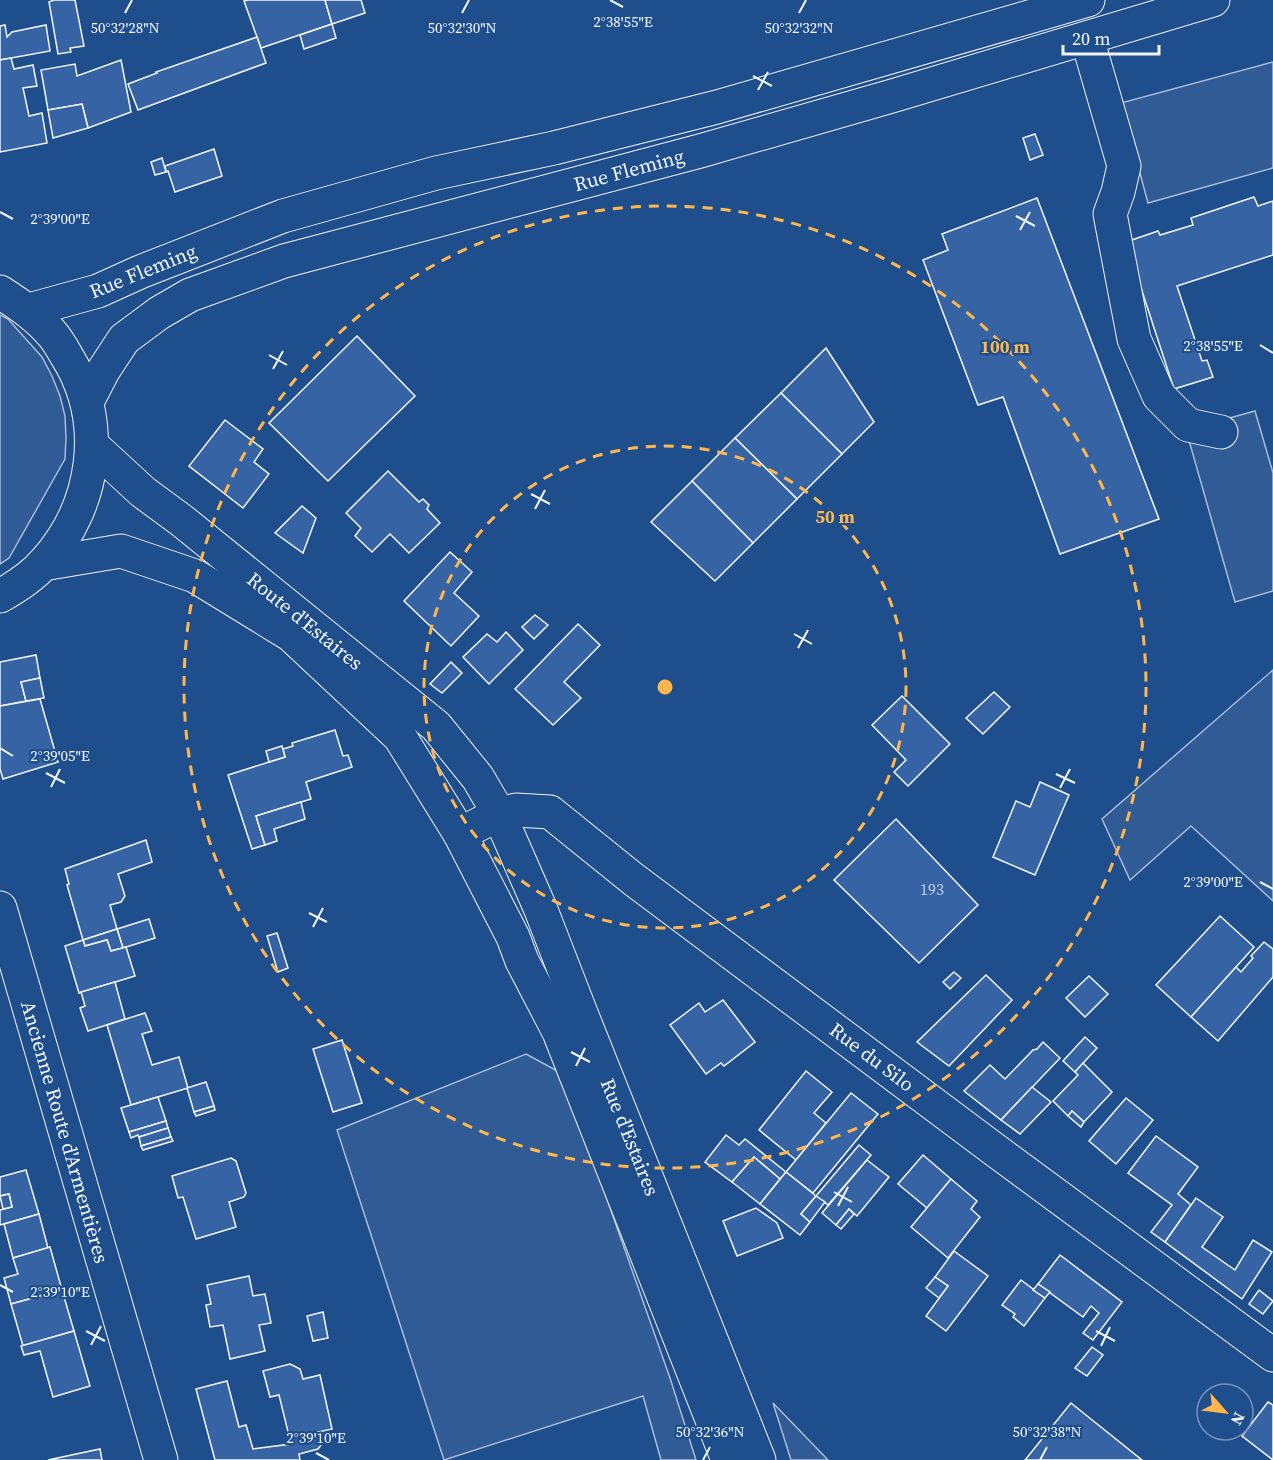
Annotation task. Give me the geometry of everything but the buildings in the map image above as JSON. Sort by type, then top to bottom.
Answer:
[{"type":"main road","name":"Rue Fleming","points":[[29,310],[98,291],[140,272],[283,216],[436,174],[554,148],[717,107],[1088,0]]},
{"type":"main road","name":"Rue Fleming","points":[[87,402],[102,371],[124,339],[159,313],[190,295],[284,261],[700,151],[1213,0]]},
{"type":"main road","points":[[1088,38],[1124,166],[1110,214],[1134,339],[1159,396],[1188,425],[1221,432]]},
{"type":"main road","points":[[0,292],[29,310],[54,336],[74,367],[87,402],[92,445],[89,478],[79,509],[64,538],[43,564],[22,583],[0,596]]},
{"type":"main road","name":"Route d'Estaires","points":[[92,445],[143,492],[181,520],[436,726],[478,778],[499,814]]},
{"type":"main road","name":"Route d'Estaires","points":[[43,564],[121,551],[195,576],[291,635],[400,736],[460,834],[559,1032],[728,1460]]},
{"type":"main road","name":"Rue du Silo","points":[[460,834],[499,814],[516,810],[550,812],[633,879],[1273,1356]]},
{"type":"main road","name":"Rue d'Estaires","points":[[499,814],[557,948],[759,1460]]},
{"type":"main road","name":"Ancienne Route d'Armentières","points":[[0,908],[161,1460]]},
{"type":"shaded area","points":[[1273,62],[1273,168],[1148,203],[1121,103]]},
{"type":"shaded area","points":[[0,315],[8,319],[42,357],[60,396],[65,416],[66,437],[65,459],[9,558],[0,564]]},
{"type":"shaded area","points":[[1255,411],[1273,473],[1273,591],[1235,602],[1186,430]]},
{"type":"shaded area","points":[[1273,670],[1273,901],[1191,826],[1130,880],[1102,819]]},
{"type":"shaded area","points":[[526,1054],[563,1074],[670,1378],[696,1460],[661,1460],[643,1396],[444,1460],[337,1130]]},
{"type":"shaded area","points":[[773,1403],[828,1460],[791,1460]]}]
